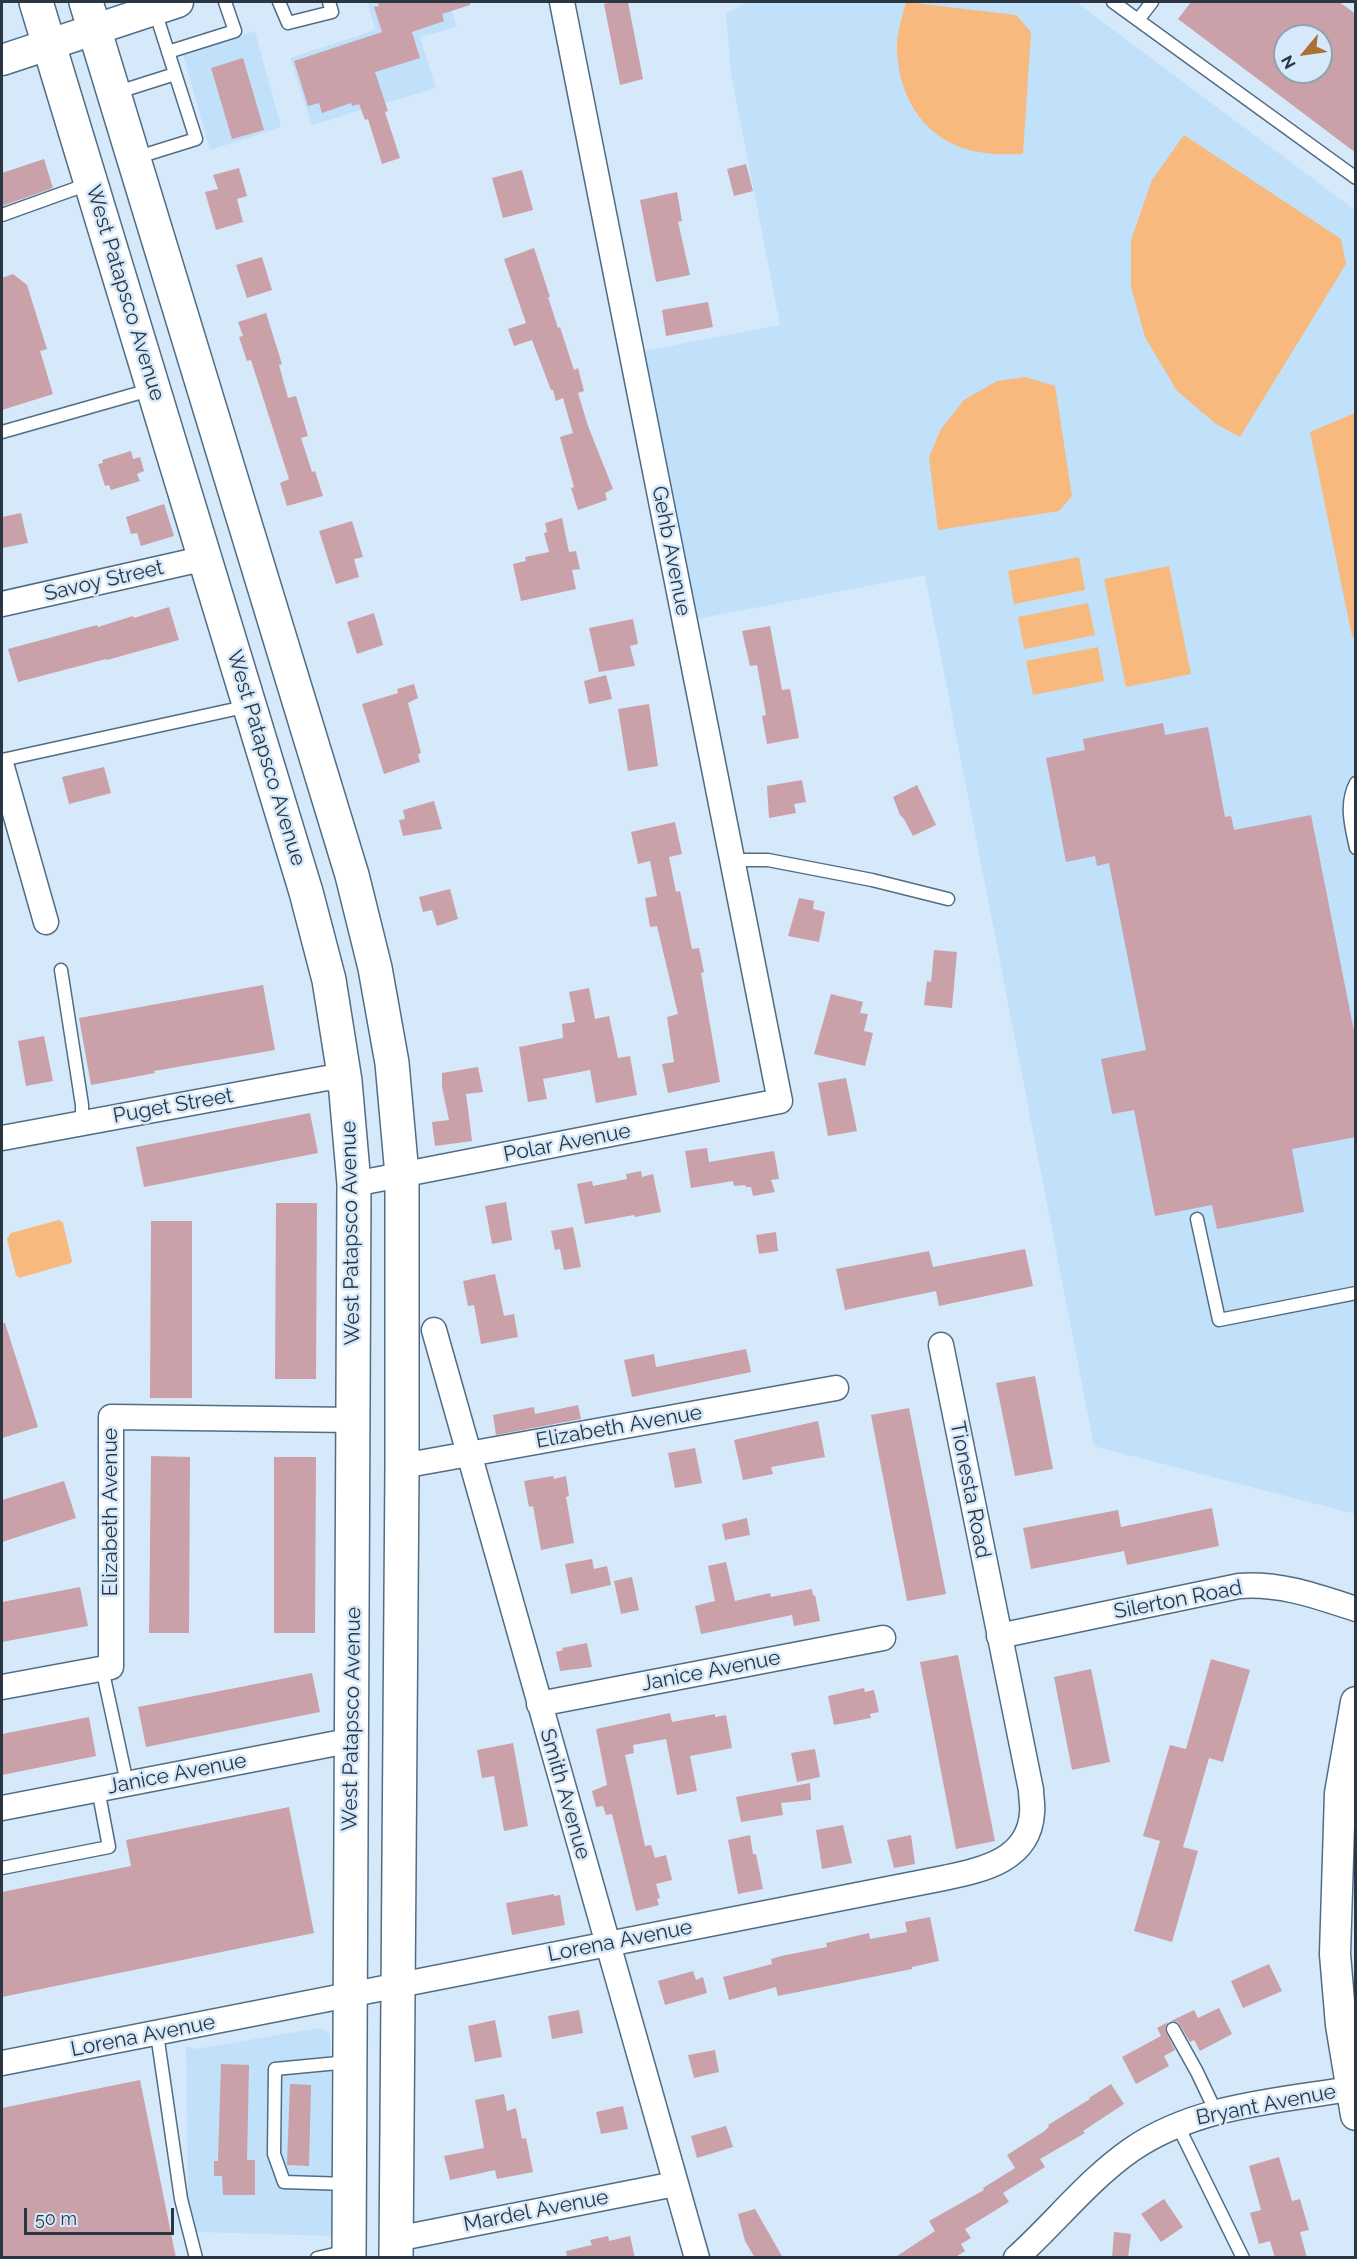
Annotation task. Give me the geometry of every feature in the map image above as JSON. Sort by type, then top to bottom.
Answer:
[{"type":"main road","name":"West Patapsco Avenue","points":[[36,2],[306,892],[329,980],[345,1081],[354,1184],[349,2254]]},
{"type":"main road","points":[[90,15],[352,875],[375,968],[392,1063],[402,1175],[396,2248]]},
{"type":"street","name":"Gehb Avenue","points":[[562,2],[780,1101]]},
{"type":"street","points":[[2,60],[49,44],[90,15],[166,5]]},
{"type":"street","name":"Savoy Street","points":[[2,603],[206,558]]},
{"type":"street","points":[[2,767],[46,922]]},
{"type":"street","name":"Puget Street","points":[[2,1138],[327,1078],[345,1081]]},
{"type":"street","name":"Polar Avenue","points":[[354,1184],[780,1101]]},
{"type":"street","name":"Smith Avenue","points":[[434,1330],[697,2258]]},
{"type":"street","name":"Tionesta Road","points":[[941,1345],[999,1636]]},
{"type":"street","name":"Elizabeth Avenue","points":[[402,1466],[836,1388]]},
{"type":"street","name":"Elizabeth Avenue","points":[[102,1668],[111,1667],[111,1417],[354,1420]]},
{"type":"street","name":"Silerton Road","points":[[999,1636],[1239,1586],[1262,1584],[1316,1596],[1356,1609]]},
{"type":"street","name":"Lorena Avenue","points":[[2,2063],[398,1987],[607,1943],[986,1869],[1004,1860],[1018,1847],[1029,1830],[1032,1814],[1030,1790],[999,1636]]},
{"type":"street","name":"Janice Avenue","points":[[539,1704],[883,1638]]},
{"type":"street","points":[[2,1687],[102,1668]]},
{"type":"street","points":[[1353,2102],[1341,2025],[1335,1954],[1340,1793],[1356,1702]]},
{"type":"street","name":"Janice Avenue","points":[[2,1808],[352,1740]]},
{"type":"street","name":"Bryant Avenue","points":[[1029,2253],[1104,2172],[1129,2151],[1177,2124],[1216,2112],[1353,2102]]},
{"type":"street","name":"Mardel Avenue","points":[[396,2248],[675,2184]]},
{"type":"lane","points":[[168,52],[235,31],[225,2]]},
{"type":"lane","points":[[279,2],[288,23],[332,12],[329,2]]},
{"type":"lane","points":[[1113,2],[1356,178]]},
{"type":"lane","points":[[1138,20],[1152,2]]},
{"type":"lane","points":[[134,158],[196,139],[168,52],[166,5]]},
{"type":"lane","points":[[114,93],[175,74]]},
{"type":"lane","points":[[2,215],[92,182]]},
{"type":"lane","points":[[2,432],[154,389]]},
{"type":"lane","points":[[2,760],[250,705]]},
{"type":"lane","points":[[1356,783],[1352,790],[1349,807],[1356,848]]},
{"type":"lane","points":[[732,860],[768,860],[872,880],[948,899]]},
{"type":"lane","points":[[61,970],[82,1105],[82,1123]]},
{"type":"lane","points":[[1197,1219],[1219,1320],[1356,1293]]},
{"type":"lane","points":[[102,1668],[127,1784]]},
{"type":"lane","points":[[2,1868],[110,1847],[98,1789]]},
{"type":"lane","points":[[1173,2029],[1216,2112]]},
{"type":"lane","points":[[157,2034],[181,2199],[196,2258]]},
{"type":"lane","points":[[349,2062],[275,2069],[274,2154],[284,2182],[349,2184]]},
{"type":"lane","points":[[1177,2124],[1243,2258]]},
{"type":"lane","points":[[317,2258],[349,2254]]},
{"type":"shaded area","points":[[368,2],[449,2],[457,27],[420,37],[436,88],[312,125],[290,58],[375,30]]},
{"type":"shaded area","points":[[746,2],[1076,2],[1355,210],[1355,1514],[1094,1446],[925,575],[697,619],[643,351],[780,325],[731,73],[726,14]]},
{"type":"shaded area","points":[[906,2],[1016,15],[1031,32],[1023,154],[991,154],[965,149],[947,141],[919,116],[909,100],[898,63],[897,42]]},
{"type":"shaded area","points":[[255,31],[281,127],[210,150],[183,54]]},
{"type":"shaded area","points":[[1184,135],[1341,239],[1346,264],[1240,437],[1216,424],[1177,391],[1145,337],[1131,287],[1131,240],[1152,180]]},
{"type":"shaded area","points":[[1025,377],[1055,386],[1072,496],[1059,511],[938,530],[929,457],[941,429],[964,400],[997,381]]},
{"type":"shaded area","points":[[1355,413],[1355,639],[1352,636],[1310,432]]},
{"type":"shaded area","points":[[1079,557],[1085,590],[1014,604],[1008,571]]},
{"type":"shaded area","points":[[1169,566],[1191,674],[1126,687],[1104,579]]},
{"type":"shaded area","points":[[1088,603],[1095,635],[1024,649],[1018,617]]},
{"type":"shaded area","points":[[1098,647],[1104,681],[1033,695],[1026,661]]},
{"type":"shaded area","points":[[59,1220],[63,1223],[71,1263],[19,1278],[16,1275],[7,1239],[11,1233]]},
{"type":"shaded area","points":[[320,2028],[330,2034],[333,2236],[196,2232],[188,2197],[186,2046],[196,2049]]},
{"type":"building","points":[[378,2],[470,2],[470,5],[442,14],[444,21],[412,32],[420,58],[375,72],[400,158],[382,164],[368,119],[365,120],[359,104],[352,106],[351,103],[322,113],[319,103],[308,106],[294,61],[382,32],[374,7],[379,6]]},
{"type":"building","points":[[628,2],[643,79],[620,85],[604,4]]},
{"type":"building","points":[[1191,2],[1339,2],[1356,14],[1356,153],[1178,19]]},
{"type":"building","points":[[243,58],[264,130],[232,139],[211,68]]},
{"type":"building","points":[[44,159],[53,188],[2,206],[2,173]]},
{"type":"building","points":[[746,164],[753,191],[734,196],[727,169]]},
{"type":"building","points":[[239,168],[247,196],[237,199],[243,222],[216,230],[205,192],[218,189],[213,175]]},
{"type":"building","points":[[522,170],[533,210],[503,218],[492,178]]},
{"type":"building","points":[[677,192],[682,221],[678,222],[690,275],[656,282],[640,200]]},
{"type":"building","points":[[534,248],[558,328],[560,327],[574,370],[578,368],[584,391],[578,393],[588,426],[613,489],[605,493],[607,500],[578,510],[560,437],[573,433],[563,398],[556,401],[532,340],[514,346],[508,329],[526,323],[504,259]]},
{"type":"building","points":[[262,257],[272,290],[247,298],[236,265]]},
{"type":"building","points":[[13,274],[27,285],[47,349],[40,351],[53,394],[2,410],[2,278]]},
{"type":"building","points":[[708,302],[713,327],[666,336],[662,310]]},
{"type":"building","points":[[266,313],[282,364],[279,365],[288,398],[296,396],[308,436],[301,438],[323,496],[287,506],[280,483],[289,479],[251,360],[247,361],[239,337],[243,336],[238,322]]},
{"type":"building","points":[[131,451],[133,459],[140,457],[144,471],[137,474],[140,481],[111,490],[109,485],[105,486],[98,464],[103,463],[102,460]]},
{"type":"building","points":[[164,504],[174,536],[141,546],[137,533],[131,534],[126,517]]},
{"type":"building","points":[[21,513],[28,543],[2,548],[2,517]]},
{"type":"building","points":[[562,518],[569,552],[576,551],[580,569],[572,570],[576,589],[521,601],[513,564],[526,561],[525,557],[549,552],[544,533],[547,532],[545,523]]},
{"type":"building","points":[[352,521],[363,557],[354,559],[359,577],[336,584],[319,531]]},
{"type":"building","points":[[169,607],[179,640],[18,682],[8,649],[133,616],[134,618]]},
{"type":"building","points":[[374,613],[383,645],[357,654],[347,622]]},
{"type":"building","points":[[633,619],[638,644],[630,646],[635,666],[599,672],[589,628]]},
{"type":"building","points":[[770,626],[782,690],[790,689],[799,738],[767,744],[762,716],[766,715],[757,665],[750,666],[742,631]]},
{"type":"building","points":[[606,675],[612,699],[589,704],[584,681]]},
{"type":"building","points":[[414,684],[418,698],[408,703],[421,753],[418,754],[420,762],[384,774],[362,704],[398,693],[397,689]]},
{"type":"building","points":[[649,704],[658,766],[628,771],[618,709]]},
{"type":"building","points":[[1163,723],[1165,735],[1208,727],[1225,817],[1231,816],[1234,830],[1311,815],[1356,1041],[1356,1137],[1292,1149],[1304,1212],[1217,1229],[1212,1205],[1155,1216],[1134,1110],[1112,1114],[1101,1059],[1146,1050],[1109,863],[1097,866],[1095,856],[1066,862],[1046,758],[1085,750],[1083,739]]},
{"type":"building","points":[[104,767],[111,793],[69,804],[62,777]]},
{"type":"building","points":[[802,780],[806,802],[794,804],[796,813],[769,818],[767,786]]},
{"type":"building","points":[[917,785],[936,825],[913,836],[900,815],[893,797]]},
{"type":"building","points":[[434,801],[442,829],[403,836],[399,820],[405,819],[403,810]]},
{"type":"building","points":[[675,822],[682,854],[669,857],[676,892],[680,891],[692,949],[699,948],[704,972],[701,973],[720,1082],[668,1093],[662,1064],[674,1062],[667,1017],[678,1014],[657,926],[650,927],[645,898],[657,896],[650,861],[638,864],[631,832]]},
{"type":"building","points":[[450,889],[458,919],[437,926],[432,910],[423,912],[419,897]]},
{"type":"building","points":[[799,898],[814,901],[813,909],[825,912],[819,942],[788,936]]},
{"type":"building","points":[[934,950],[957,952],[952,1008],[924,1005],[927,981],[931,982]]},
{"type":"building","points":[[263,985],[275,1050],[154,1071],[155,1073],[91,1085],[79,1018]]},
{"type":"building","points":[[589,988],[595,1019],[609,1016],[618,1058],[630,1056],[637,1095],[596,1103],[590,1070],[543,1079],[547,1099],[528,1102],[519,1047],[563,1038],[562,1024],[575,1022],[569,992]]},
{"type":"building","points":[[831,994],[863,1002],[860,1013],[868,1014],[864,1031],[873,1033],[865,1066],[814,1054]]},
{"type":"building","points":[[44,1036],[53,1081],[26,1086],[18,1041]]},
{"type":"building","points":[[478,1067],[483,1092],[466,1094],[472,1141],[435,1146],[432,1122],[449,1120],[442,1087],[442,1073]]},
{"type":"building","points":[[846,1078],[857,1131],[828,1136],[818,1083]]},
{"type":"building","points":[[310,1113],[318,1153],[144,1187],[136,1147]]},
{"type":"building","points":[[707,1148],[709,1162],[774,1151],[779,1179],[771,1180],[775,1192],[753,1196],[751,1187],[734,1186],[733,1181],[691,1188],[685,1151]]},
{"type":"building","points":[[641,1171],[642,1177],[653,1174],[661,1212],[585,1224],[577,1184],[592,1181],[593,1186],[627,1179],[626,1174]]},
{"type":"building","points":[[506,1202],[512,1240],[492,1244],[485,1206]]},
{"type":"building","points":[[276,1203],[317,1203],[316,1379],[275,1379]]},
{"type":"building","points":[[151,1221],[192,1221],[192,1398],[150,1398]]},
{"type":"building","points":[[573,1227],[581,1267],[564,1270],[560,1249],[555,1250],[551,1231]]},
{"type":"building","points":[[776,1232],[778,1251],[759,1254],[756,1235]]},
{"type":"building","points":[[1025,1249],[1033,1286],[939,1306],[936,1291],[845,1310],[836,1269],[929,1251],[933,1267]]},
{"type":"building","points":[[495,1274],[504,1316],[514,1314],[518,1337],[481,1344],[474,1305],[468,1306],[463,1281]]},
{"type":"building","points":[[2,1323],[5,1323],[38,1427],[2,1438]]},
{"type":"building","points":[[746,1349],[751,1372],[632,1397],[624,1360],[654,1354],[656,1367]]},
{"type":"building","points":[[1035,1376],[1053,1469],[1015,1476],[996,1383]]},
{"type":"building","points":[[578,1405],[581,1419],[496,1435],[493,1415],[534,1407],[535,1414]]},
{"type":"building","points":[[909,1408],[946,1594],[907,1601],[871,1415]]},
{"type":"building","points":[[818,1421],[825,1457],[771,1467],[773,1474],[743,1480],[734,1440]]},
{"type":"building","points":[[695,1448],[702,1483],[675,1488],[668,1453]]},
{"type":"building","points":[[151,1456],[190,1457],[189,1633],[149,1633]]},
{"type":"building","points":[[274,1457],[316,1457],[315,1633],[274,1633]]},
{"type":"building","points":[[553,1476],[554,1479],[566,1476],[569,1496],[566,1497],[574,1543],[541,1550],[533,1506],[529,1507],[524,1481]]},
{"type":"building","points":[[64,1481],[76,1518],[2,1542],[2,1500]]},
{"type":"building","points":[[1212,1508],[1219,1546],[1127,1565],[1124,1551],[1031,1569],[1023,1528],[1118,1510],[1121,1527]]},
{"type":"building","points":[[747,1518],[750,1535],[725,1540],[722,1524]]},
{"type":"building","points":[[592,1559],[594,1569],[607,1566],[611,1585],[571,1594],[565,1564]]},
{"type":"building","points":[[726,1562],[735,1601],[770,1593],[771,1597],[812,1589],[820,1621],[794,1626],[792,1615],[701,1634],[695,1606],[715,1601],[708,1566]]},
{"type":"building","points":[[632,1577],[639,1610],[621,1614],[614,1581]]},
{"type":"building","points":[[80,1587],[88,1626],[2,1642],[2,1602]]},
{"type":"building","points":[[587,1643],[592,1667],[560,1671],[556,1652],[563,1650],[562,1648]]},
{"type":"building","points":[[958,1655],[995,1841],[956,1849],[920,1662]]},
{"type":"building","points":[[1211,1659],[1250,1670],[1223,1762],[1209,1758],[1183,1847],[1198,1851],[1172,1942],[1134,1931],[1160,1841],[1143,1836],[1170,1745],[1186,1749]]},
{"type":"building","points":[[1091,1669],[1110,1762],[1072,1770],[1054,1677]]},
{"type":"building","points":[[312,1673],[320,1712],[146,1747],[138,1707]]},
{"type":"building","points":[[864,1688],[865,1692],[874,1690],[879,1712],[870,1714],[871,1718],[834,1725],[828,1696]]},
{"type":"building","points":[[670,1713],[672,1722],[715,1714],[715,1717],[726,1715],[732,1748],[690,1756],[697,1791],[677,1795],[666,1739],[633,1745],[634,1753],[625,1755],[645,1846],[651,1845],[655,1858],[666,1855],[672,1880],[656,1884],[660,1898],[657,1899],[659,1905],[636,1911],[612,1814],[606,1815],[603,1806],[596,1807],[592,1791],[607,1785],[596,1729]]},
{"type":"building","points":[[89,1717],[96,1756],[2,1775],[2,1734]]},
{"type":"building","points":[[513,1743],[528,1826],[504,1831],[494,1776],[482,1778],[477,1750]]},
{"type":"building","points":[[815,1749],[820,1777],[797,1782],[791,1753]]},
{"type":"building","points":[[810,1783],[811,1800],[781,1803],[783,1815],[741,1822],[736,1797]]},
{"type":"building","points":[[289,1807],[314,1933],[2,1997],[2,1892],[131,1866],[126,1840]]},
{"type":"building","points":[[843,1825],[852,1863],[822,1869],[816,1830]]},
{"type":"building","points":[[750,1835],[763,1889],[738,1894],[728,1840]]},
{"type":"building","points":[[911,1835],[915,1864],[894,1868],[887,1840]]},
{"type":"building","points":[[554,1894],[554,1896],[560,1895],[565,1925],[512,1935],[506,1903]]},
{"type":"building","points":[[930,1917],[939,1961],[912,1967],[912,1969],[778,1996],[776,1987],[729,2000],[723,1977],[772,1964],[771,1959],[781,1956],[827,1947],[826,1943],[869,1933],[870,1939],[907,1932],[905,1922]]},
{"type":"building","points":[[1269,1964],[1282,1991],[1243,2008],[1231,1981]]},
{"type":"building","points":[[693,1971],[696,1980],[703,1977],[707,1993],[665,2005],[658,1981]]},
{"type":"building","points":[[1219,2008],[1232,2034],[1200,2051],[1194,2040],[1190,2042],[1178,2022],[1171,2021],[1194,2010],[1198,2018]]},
{"type":"building","points":[[579,2010],[583,2033],[552,2039],[548,2016]]},
{"type":"building","points":[[495,2020],[502,2057],[475,2062],[468,2026]]},
{"type":"building","points":[[1168,2022],[1166,2032],[1175,2050],[1164,2056],[1169,2066],[1136,2084],[1122,2057],[1161,2036],[1157,2028]]},
{"type":"building","points":[[715,2050],[719,2072],[694,2078],[688,2055]]},
{"type":"building","points":[[221,2064],[249,2065],[247,2160],[255,2160],[255,2195],[223,2195],[222,2176],[214,2176],[214,2161],[218,2161]]},
{"type":"building","points":[[140,2080],[176,2258],[2,2258],[2,2108]]},
{"type":"building","points":[[290,2084],[311,2085],[309,2166],[287,2165]]},
{"type":"building","points":[[1111,2084],[1124,2104],[1083,2131],[1085,2133],[1040,2159],[1045,2167],[1003,2193],[1009,2202],[965,2229],[971,2238],[961,2244],[965,2251],[954,2258],[894,2258],[935,2231],[929,2221],[984,2190],[983,2188],[1015,2168],[1007,2155]]},
{"type":"building","points":[[504,2094],[507,2111],[516,2108],[522,2139],[526,2138],[533,2172],[497,2179],[495,2170],[450,2180],[444,2156],[484,2148],[475,2100]]},
{"type":"building","points":[[623,2106],[628,2129],[601,2134],[596,2112]]},
{"type":"building","points":[[726,2126],[733,2147],[697,2158],[691,2136]]},
{"type":"building","points":[[1279,2157],[1292,2201],[1300,2199],[1309,2230],[1300,2232],[1307,2258],[1275,2258],[1270,2241],[1259,2244],[1250,2213],[1261,2210],[1249,2166]]},
{"type":"building","points":[[1164,2199],[1183,2227],[1161,2242],[1141,2214]]},
{"type":"building","points":[[755,2209],[783,2258],[755,2258],[745,2241],[738,2214]]},
{"type":"building","points":[[1114,2232],[1131,2234],[1128,2258],[1112,2258]]},
{"type":"building","points":[[608,2236],[609,2241],[630,2236],[635,2258],[567,2258],[566,2251],[592,2245],[590,2240]]}]
